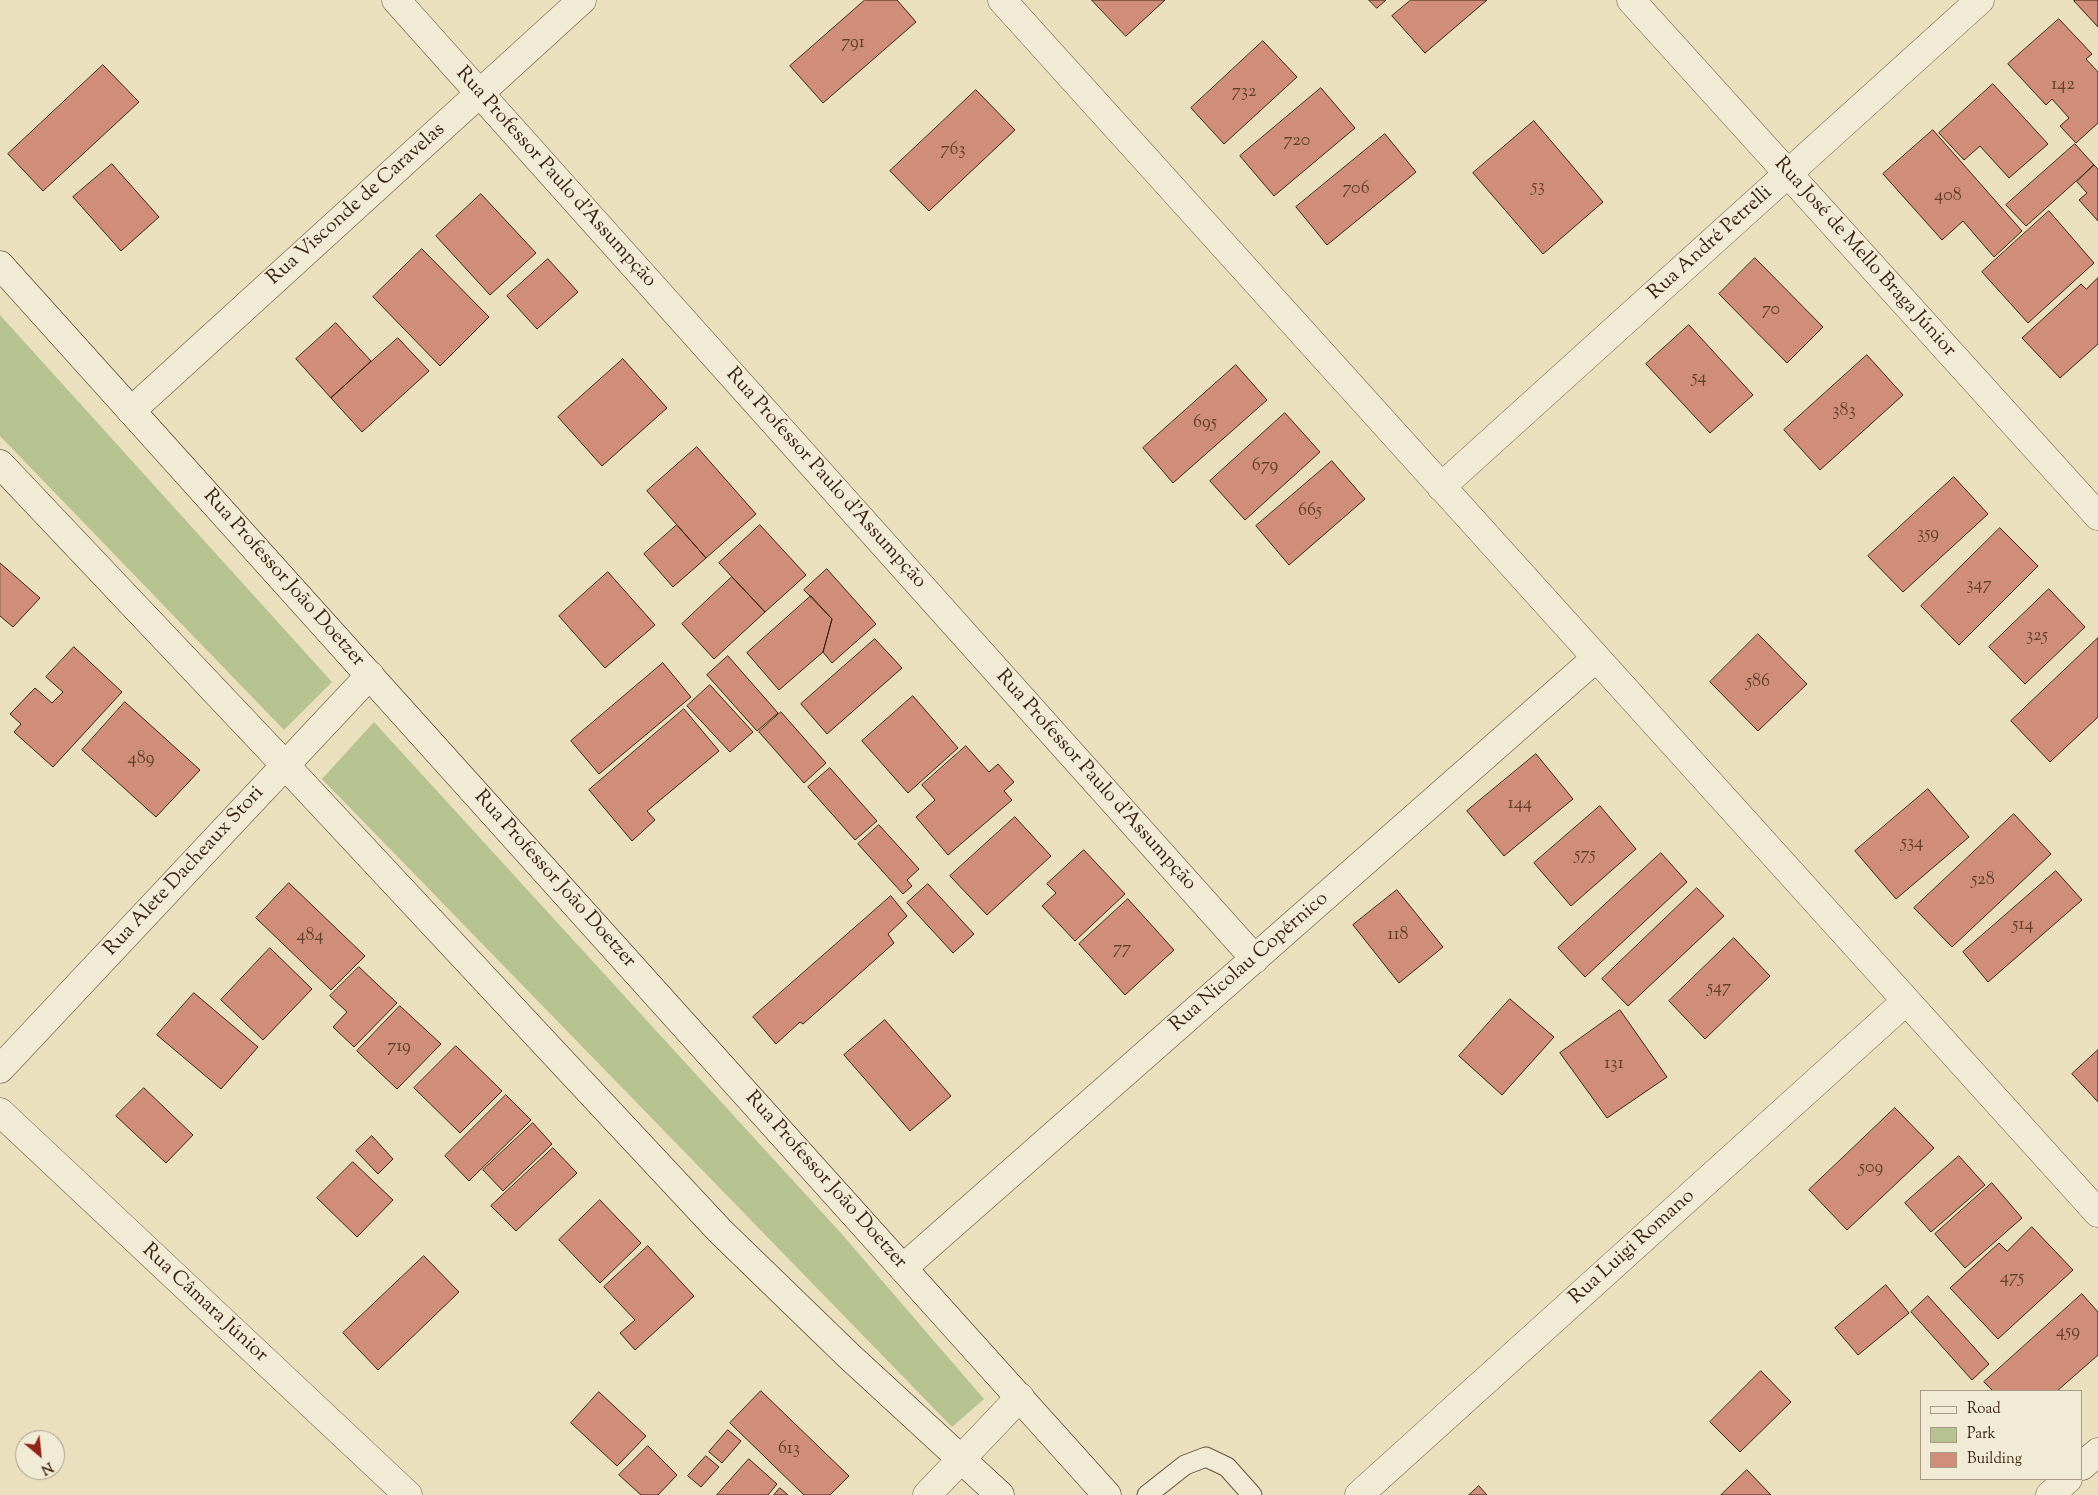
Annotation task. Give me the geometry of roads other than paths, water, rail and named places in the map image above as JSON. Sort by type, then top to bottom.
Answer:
[{"type":"street","name":"Rua Professor Paulo d'Assumpção","points":[[396,0],[1255,959]]},
{"type":"street","name":"Rua Visconde de Caravelas","points":[[131,411],[582,0]]},
{"type":"street","points":[[1002,0],[2098,1213]]},
{"type":"street","name":"Rua José de Mello Braga Júnior","points":[[1631,0],[2098,516]]},
{"type":"street","name":"Rua André Petrelli","points":[[1441,487],[1980,0]]},
{"type":"street","name":"Rua Professor João Doetzer","points":[[0,265],[1107,1495]]},
{"type":"street","points":[[0,464],[285,765],[720,1231],[814,1323],[1000,1495]]},
{"type":"street","name":"Rua Nicolau Copérnico","points":[[903,1268],[1596,658]]},
{"type":"street","name":"Rua Alete Dacheaux Stori","points":[[0,1069],[370,676]]},
{"type":"street","name":"Rua Luigi Romano","points":[[1359,1495],[1906,1001]]},
{"type":"street","name":"Rua Câmara Júnior","points":[[0,1112],[408,1495]]},
{"type":"street","points":[[927,1495],[1020,1397]]},
{"type":"street","points":[[2083,1465],[2098,1452]]},
{"type":"street","points":[[2050,1495],[2067,1480]]},
{"type":"lane","points":[[1147,1495],[1184,1465],[1206,1457],[1227,1467],[1252,1495]]}]
